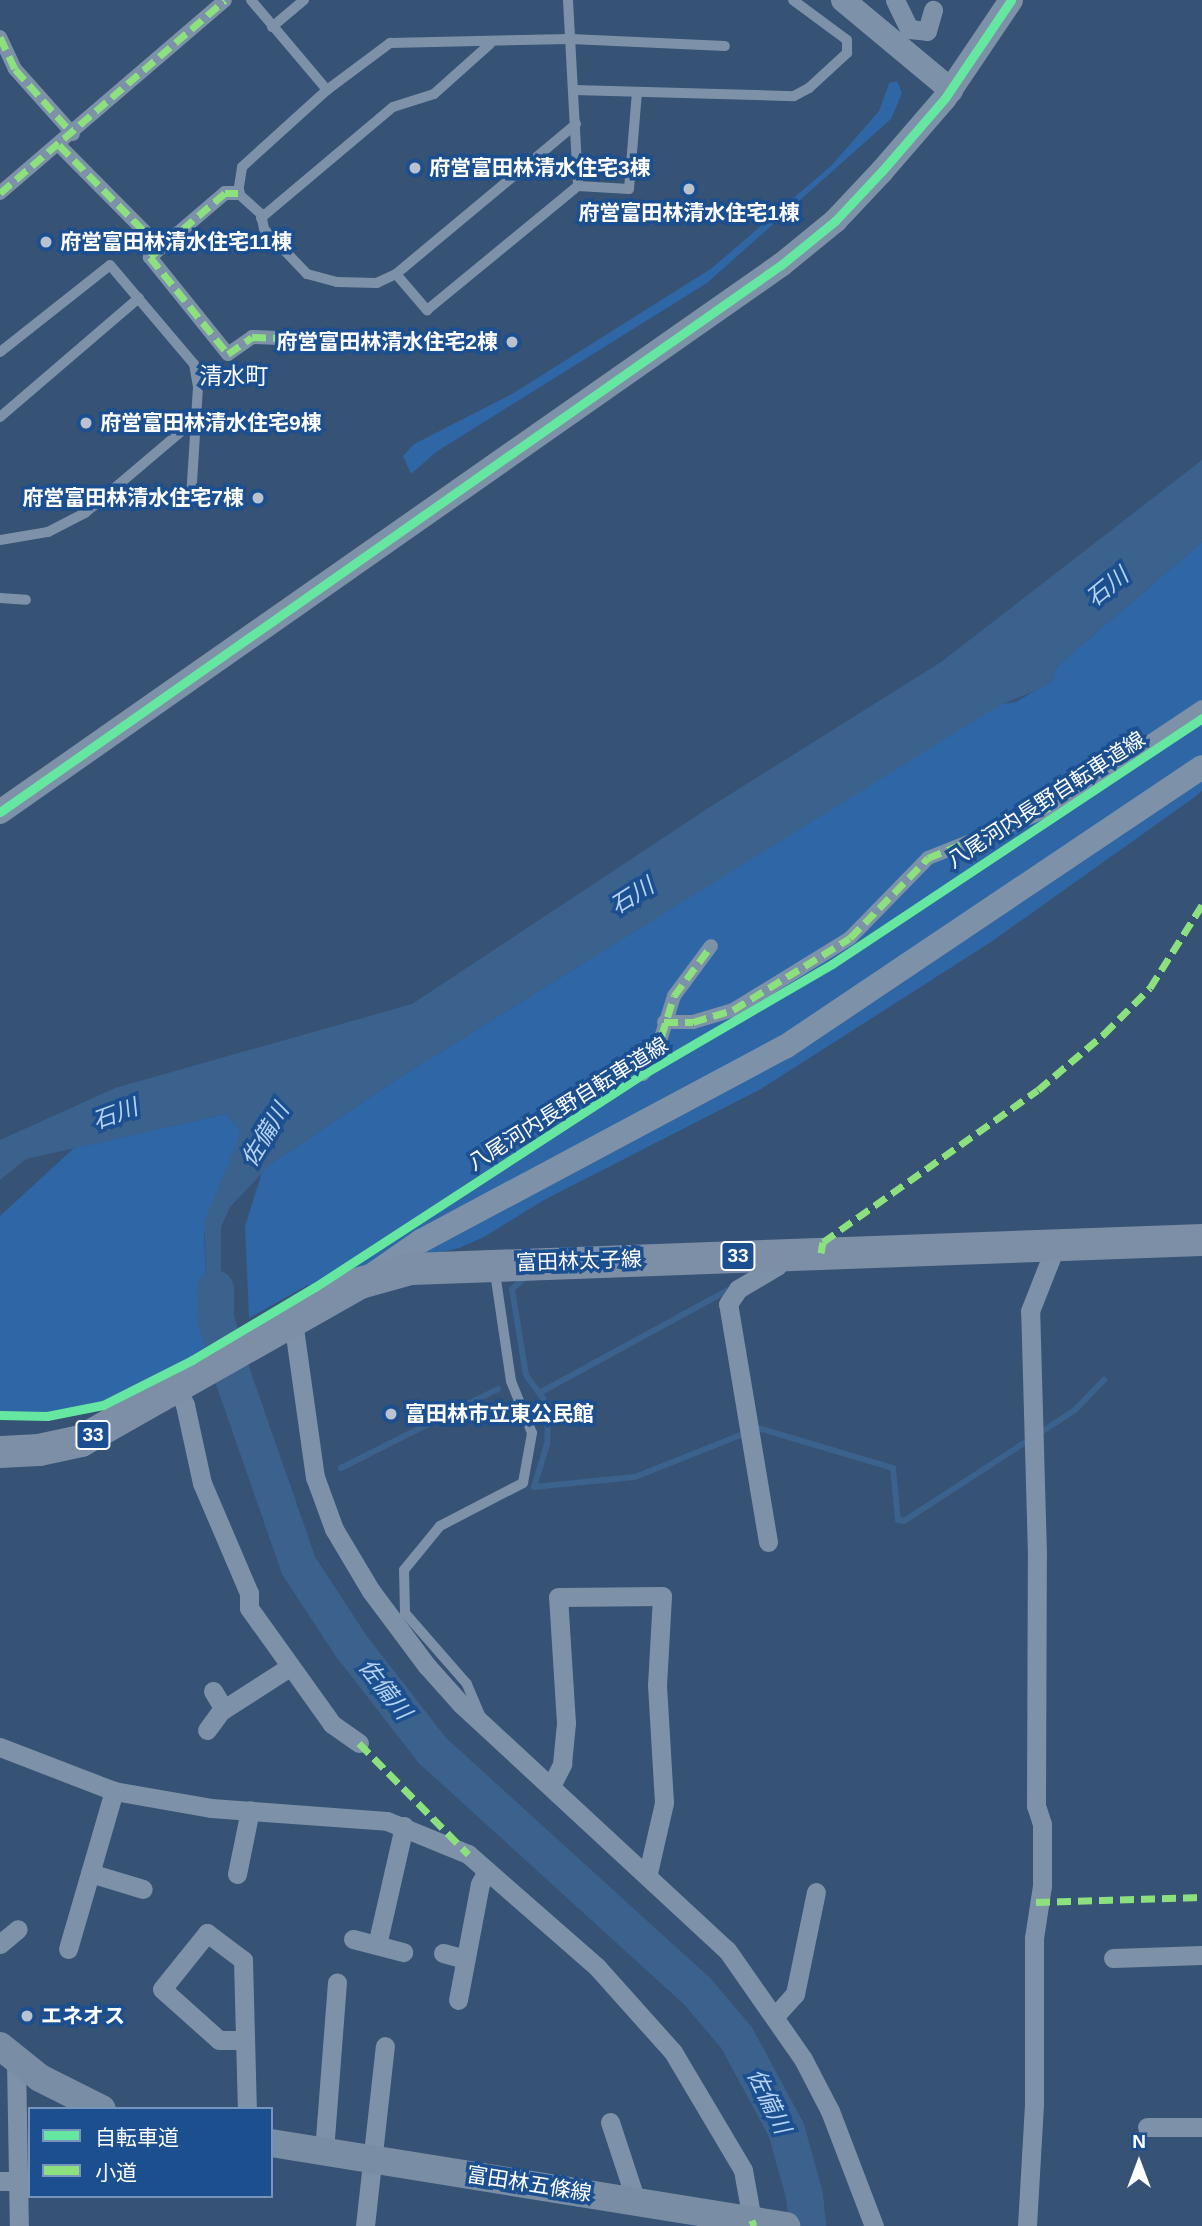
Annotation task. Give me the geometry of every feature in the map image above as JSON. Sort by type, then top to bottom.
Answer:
[{"type":"main road","name":"富田林太子線","points":[[0,1452],[39,1450],[81,1441],[360,1283],[411,1269],[1202,1240]]},
{"type":"main road","points":[[8,2054],[61,2091],[97,2107]]},
{"type":"main road","name":"富田林五條線","points":[[273,2143],[766,2223]]},
{"type":"street","points":[[0,193],[73,134],[225,0]]},
{"type":"street","points":[[843,0],[951,90]]},
{"type":"street","points":[[895,0],[909,29],[927,31],[933,10]]},
{"type":"street","points":[[0,812],[781,265],[844,211],[951,90],[1012,0]]},
{"type":"street","points":[[0,37],[15,69],[73,134]]},
{"type":"street","points":[[59,145],[159,246]]},
{"type":"street","points":[[238,193],[225,193],[159,246],[150,257],[228,354],[252,337],[280,338]]},
{"type":"street","points":[[664,1022],[693,1022],[733,1010],[850,938],[928,858],[1046,811],[1202,707]]},
{"type":"street","points":[[360,1283],[421,1241],[785,1047],[1202,767]]},
{"type":"street","points":[[643,1074],[656,1056],[664,1022],[686,974],[711,946]]},
{"type":"street","points":[[1027,2226],[1034,2104],[1034,1938],[1042,1886],[1042,1824],[1036,1806],[1037,1503],[1030,1311],[1055,1245]]},
{"type":"street","points":[[768,1542],[728,1304],[738,1289],[777,1266],[778,1254]]},
{"type":"street","points":[[290,1323],[315,1477],[334,1528],[393,1624],[486,1727],[648,1873],[727,1950],[776,2015],[830,2111],[874,2226]]},
{"type":"street","points":[[184,1385],[185,1405],[198,1470],[249,1593],[249,1608],[288,1668],[332,1724],[359,1743]]},
{"type":"street","points":[[551,1786],[562,1764],[566,1723],[558,1597],[662,1596],[657,1685],[664,1803],[648,1873]]},
{"type":"street","points":[[207,1730],[224,1709],[288,1668]]},
{"type":"street","points":[[213,1691],[224,1709]]},
{"type":"street","points":[[0,1747],[114,1791],[211,1808],[336,1815],[404,1826],[468,1854],[597,1967],[673,2052],[743,2170],[766,2223]]},
{"type":"street","points":[[68,1949],[114,1791]]},
{"type":"street","points":[[237,1874],[250,1810]]},
{"type":"street","points":[[377,1945],[404,1826]]},
{"type":"street","points":[[458,2000],[480,1884],[487,1871]]},
{"type":"street","points":[[90,1873],[143,1889]]},
{"type":"street","points":[[776,2015],[795,1994],[816,1892]]},
{"type":"street","points":[[0,1944],[18,1929]]},
{"type":"street","points":[[245,2040],[219,2040],[162,1989],[207,1933],[243,1960],[247,2107]]},
{"type":"street","points":[[353,1939],[403,1952]]},
{"type":"street","points":[[443,1954],[466,1959]]},
{"type":"street","points":[[1113,1958],[1202,1955]]},
{"type":"street","points":[[324,2151],[337,1983]]},
{"type":"street","points":[[365,2226],[385,2046]]},
{"type":"street","points":[[8,2054],[9,2181],[19,2226]]},
{"type":"street","points":[[610,2122],[636,2201]]},
{"type":"street","points":[[1147,2127],[1202,2127]]},
{"type":"lane","points":[[251,0],[327,90]]},
{"type":"lane","points":[[272,27],[304,0]]},
{"type":"lane","points":[[568,0],[578,186]]},
{"type":"lane","points":[[574,90],[794,96],[809,88],[847,53],[847,40],[793,0]]},
{"type":"lane","points":[[576,124],[396,274],[377,283],[337,282],[307,274],[264,229],[261,218],[238,193],[242,167],[327,90],[390,43],[490,44],[571,39],[725,46]]},
{"type":"lane","points":[[261,218],[393,107],[434,94],[490,44]]},
{"type":"lane","points":[[396,274],[427,310],[578,186],[629,189],[637,92]]},
{"type":"lane","points":[[0,352],[110,264],[194,364],[196,419],[191,497],[111,493]]},
{"type":"lane","points":[[0,417],[139,298]]},
{"type":"lane","points":[[0,540],[48,532],[85,513],[196,419]]},
{"type":"lane","points":[[0,598],[26,600]]},
{"type":"lane","points":[[486,1727],[467,1684],[405,1613],[404,1570],[440,1526],[523,1483],[532,1433],[511,1381],[493,1264]]},
{"type":"shaded area","points":[[897,81],[902,93],[891,119],[707,283],[436,452],[411,474],[403,456],[414,444],[512,394],[712,268],[832,165],[879,111],[889,83]]},
{"type":"shaded area","points":[[1202,542],[1202,791],[991,942],[761,1089],[544,1200],[484,1237],[459,1248],[306,1286],[249,1318],[245,1226],[263,1169],[399,1078],[1000,704],[1016,702],[1053,680],[1057,666]]},
{"type":"shaded area","points":[[226,1114],[241,1132],[204,1232],[208,1321],[218,1340],[126,1397],[47,1416],[0,1415],[0,1216],[74,1148]]},
{"type":"water","name":"石川","points":[[1202,460],[1202,542],[1057,666],[1053,680],[1040,689],[1000,705],[399,1078],[271,1164],[230,1207],[221,1227],[221,1316],[226,1334],[218,1340],[208,1321],[204,1222],[241,1132],[226,1114],[26,1159],[0,1180],[0,1140],[115,1088],[412,1004],[710,807],[941,662]]},
{"type":"waterway","points":[[527,1276],[512,1289],[526,1375],[548,1405],[547,1444],[534,1487],[635,1477],[758,1428],[893,1468],[898,1520],[904,1521],[1075,1410],[1104,1380]]},
{"type":"waterway","name":"佐備川","points":[[215,1288],[215,1318],[298,1565],[351,1646],[432,1750],[696,1990],[736,2037],[786,2130],[804,2195],[807,2226]]},
{"type":"waterway","points":[[541,1392],[730,1289]]},
{"type":"waterway","points":[[341,1468],[498,1389]]},
{"type":"marked path","points":[[0,193],[225,0]]},
{"type":"marked path","points":[[0,37],[15,69],[73,134]]},
{"type":"marked path","points":[[59,145],[159,246]]},
{"type":"marked path","points":[[238,193],[225,193],[150,257],[228,354],[252,337],[280,338]]},
{"type":"marked path","points":[[664,1022],[693,1022],[733,1010],[850,938],[928,858],[1051,807]]},
{"type":"marked path","points":[[821,1253],[823,1242],[1038,1090],[1104,1034],[1150,988],[1202,905]]},
{"type":"marked path","points":[[647,1068],[655,1057],[674,996],[711,946]]},
{"type":"marked path","points":[[359,1743],[468,1854]]},
{"type":"marked path","points":[[1036,1902],[1202,1897]]},
{"type":"marked path","points":[[752,2220],[754,2226]]},
{"type":"cycle path","points":[[0,812],[781,265],[835,221],[882,171],[945,98],[1011,0]]},
{"type":"cycle path","name":"八尾河内長野自転車道線","points":[[0,1415],[47,1416],[103,1405],[192,1360],[315,1287],[643,1074],[832,964],[1202,718]]},
{"type":"place","name":"府営富田林清水住宅3棟","points":[[415,168]]},
{"type":"place","name":"府営富田林清水住宅1棟","points":[[689,189]]},
{"type":"place","name":"府営富田林清水住宅11棟","points":[[46,242]]},
{"type":"place","name":"府営富田林清水住宅2棟","points":[[512,342]]},
{"type":"place","name":"府営富田林清水住宅9棟","points":[[86,423]]},
{"type":"place","name":"府営富田林清水住宅7棟","points":[[258,498]]},
{"type":"place","name":"富田林市立東公民館","points":[[391,1414]]},
{"type":"place","name":"エネオス","points":[[27,2016]]},
{"type":"district","name":"清水町","points":[[234,376]]}]
